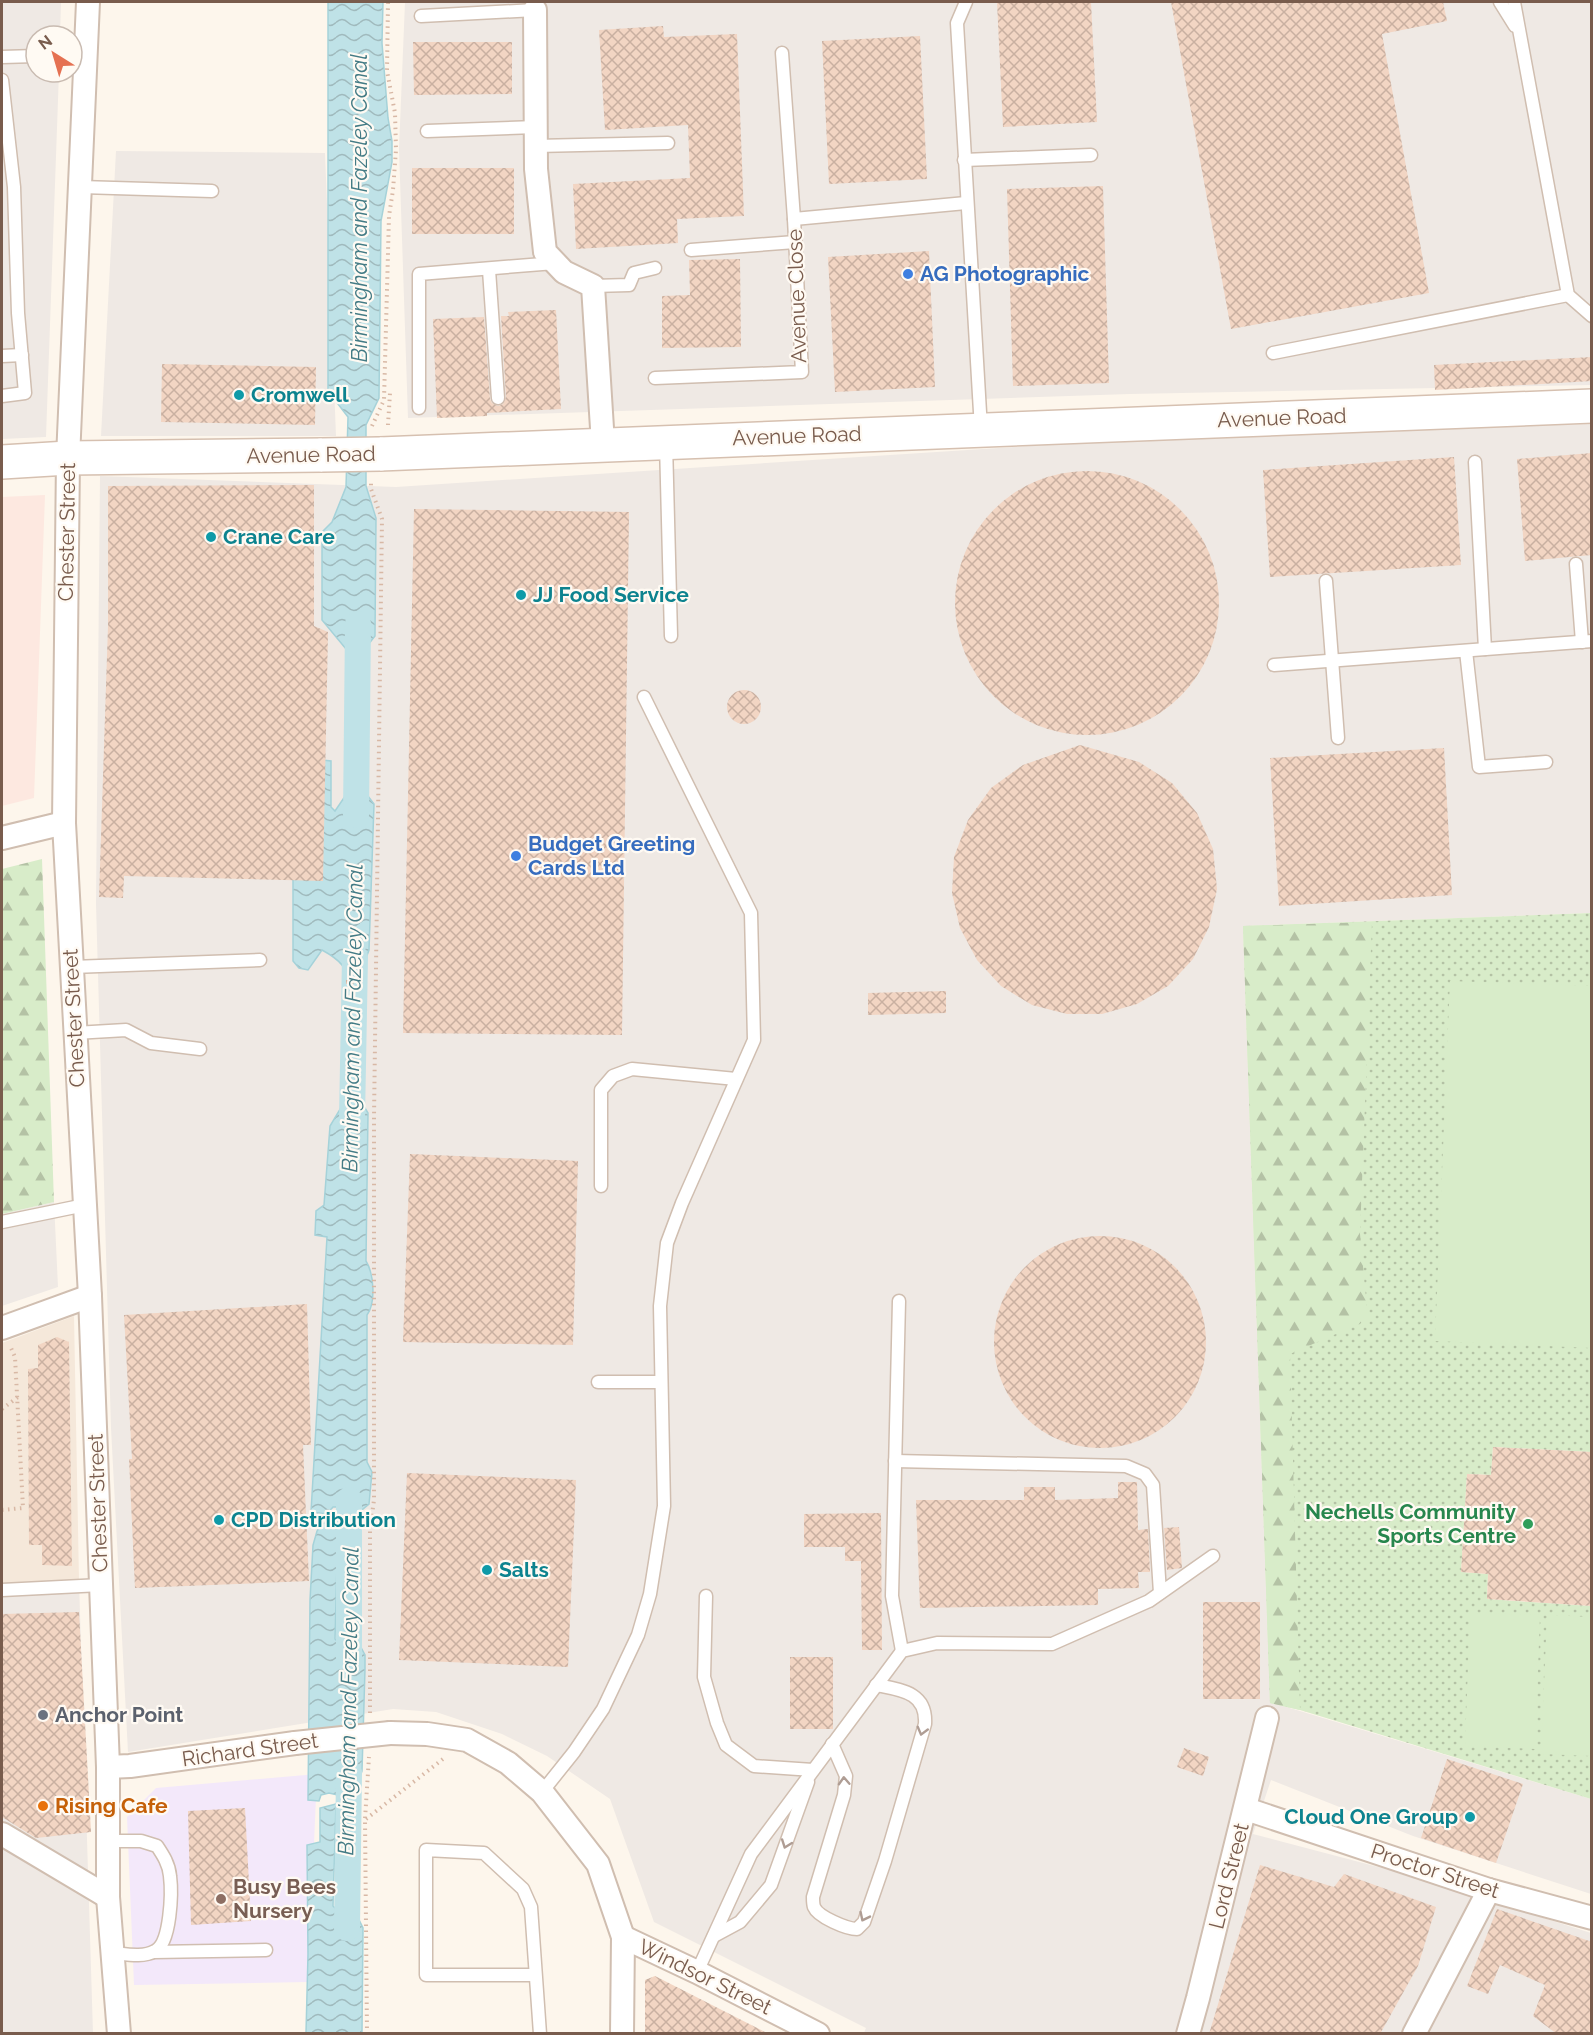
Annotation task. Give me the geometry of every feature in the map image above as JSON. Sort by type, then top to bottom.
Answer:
[{"type":"street","name":"Chester Street","points":[[84,26],[88,2]]},
{"type":"street","points":[[535,10],[536,169],[545,252],[564,272],[593,286],[603,444]]},
{"type":"street","name":"Chester Street","points":[[79,84],[81,187],[68,458],[64,823],[90,1296],[108,1767],[108,1897],[119,2034]]},
{"type":"street","name":"Avenue Road","points":[[2,462],[68,458],[322,454],[376,448],[666,442],[1592,406]]},
{"type":"street","points":[[2,838],[64,823]]},
{"type":"street","points":[[2,1328],[90,1296]]},
{"type":"street","name":"Lord Street","points":[[1188,2034],[1267,1718]]},
{"type":"street","name":"Richard Street","points":[[108,1767],[390,1733],[428,1734],[467,1740],[508,1763],[542,1792],[598,1864],[623,1937],[622,2034]]},
{"type":"street","name":"Proctor Street","points":[[1246,1809],[1489,1890],[1592,1918]]},
{"type":"street","points":[[2,1834],[108,1897]]},
{"type":"street","points":[[1414,2034],[1489,1890]]},
{"type":"street","name":"Windsor Street","points":[[623,1937],[818,2034]]},
{"type":"lane","points":[[966,2],[957,23],[981,429]]},
{"type":"lane","points":[[1500,2],[1520,34]]},
{"type":"lane","points":[[1514,2],[1568,295],[1592,316]]},
{"type":"lane","points":[[421,16],[535,10]]},
{"type":"lane","name":"Avenue Close","points":[[656,378],[802,372],[782,53]]},
{"type":"lane","points":[[2,57],[24,56]]},
{"type":"lane","points":[[2,80],[14,187],[18,313],[26,393],[2,396]]},
{"type":"lane","points":[[427,131],[669,142]]},
{"type":"lane","points":[[964,160],[1091,155]]},
{"type":"lane","points":[[81,187],[212,191]]},
{"type":"lane","name":"Avenue Close","points":[[794,219],[966,203]]},
{"type":"lane","points":[[691,250],[795,242]]},
{"type":"lane","points":[[419,408],[418,274],[489,270],[555,262]]},
{"type":"lane","points":[[593,286],[629,285],[634,273],[655,268]]},
{"type":"lane","points":[[489,270],[498,398]]},
{"type":"lane","points":[[1274,353],[1568,295]]},
{"type":"lane","points":[[2,356],[22,355]]},
{"type":"lane","points":[[666,442],[671,636]]},
{"type":"lane","points":[[1475,462],[1485,649]]},
{"type":"lane","points":[[1275,665],[1587,641],[1576,564]]},
{"type":"lane","points":[[1326,581],[1338,738]]},
{"type":"lane","points":[[1466,651],[1479,767],[1546,762]]},
{"type":"lane","points":[[542,1792],[574,1752],[603,1709],[638,1635],[650,1594],[664,1506],[660,1306],[667,1243],[682,1203],[754,1040],[751,913],[644,697]]},
{"type":"lane","points":[[72,967],[260,960]]},
{"type":"lane","points":[[75,1033],[126,1030],[151,1043],[200,1049]]},
{"type":"lane","points":[[601,1186],[601,1090],[613,1076],[632,1069],[736,1079]]},
{"type":"lane","points":[[2,1222],[85,1205]]},
{"type":"lane","points":[[899,1301],[892,1596],[902,1651]]},
{"type":"lane","points":[[598,1382],[662,1382]]},
{"type":"lane","points":[[895,1461],[1126,1466],[1145,1474],[1153,1485],[1160,1593]]},
{"type":"lane","points":[[697,1972],[751,1854],[902,1651],[937,1643],[1052,1644],[1149,1601],[1213,1556]]},
{"type":"lane","points":[[2,1590],[101,1585]]},
{"type":"lane","points":[[706,1596],[704,1677],[726,1745],[754,1766],[813,1770]]},
{"type":"lane","points":[[832,1744],[846,1776],[844,1795],[813,1897],[814,1908],[819,1914],[829,1919],[850,1929],[857,1929],[864,1922],[885,1861],[925,1724],[926,1711],[919,1699],[905,1691],[876,1684]]},
{"type":"lane","points":[[714,1936],[740,1922],[771,1885],[813,1770]]},
{"type":"lane","points":[[108,1841],[141,1842],[157,1846],[166,1860],[170,1877],[169,1920],[165,1941],[154,1952]]},
{"type":"lane","points":[[535,1975],[426,1975],[426,1850],[484,1853],[523,1889],[531,1907],[540,2034]]},
{"type":"lane","points":[[112,1953],[135,1955],[154,1952],[266,1950]]},
{"type":"path","points":[[384,400],[388,216],[396,150],[395,113],[387,71],[388,2]]},
{"type":"path","points":[[369,1714],[370,1530],[374,1500],[374,1118],[382,519],[370,489],[376,448],[372,426],[384,400],[390,393],[389,425],[376,448]]},
{"type":"path","points":[[346,982],[362,982]]},
{"type":"path","points":[[2,1510],[23,1508],[15,1358]]},
{"type":"path","points":[[2,1409],[18,1397]]},
{"type":"path","points":[[366,1819],[467,1740]]},
{"type":"path","points":[[367,2034],[366,1819],[369,1748]]},
{"type":"shaded area","points":[[2,2],[61,2],[60,24],[24,24],[24,84],[59,84],[46,437],[2,439]]},
{"type":"shaded area","points":[[405,2],[1591,2],[1591,385],[1130,394],[408,418],[399,149]]},
{"type":"shaded area","points":[[116,151],[325,153],[336,436],[101,436]]},
{"type":"shaded area","points":[[1591,424],[1591,913],[1243,926],[1270,1702],[1591,1799],[1591,1894],[1413,1836],[1271,1780],[1253,1834],[1401,1873],[1591,1933],[1591,2033],[864,2033],[866,2028],[654,1922],[610,1799],[547,1756],[502,1734],[436,1712],[393,1709],[128,1752],[111,1428],[96,904],[100,476],[396,487],[1229,433]]},
{"type":"shaded area","points":[[45,495],[34,798],[2,806],[2,497]]},
{"type":"shaded area","points":[[54,1202],[58,1287],[2,1306],[2,1214]]},
{"type":"shaded area","points":[[74,1316],[79,1581],[2,1584],[2,1343]]},
{"type":"shaded area","points":[[79,1581],[93,2033],[2,2033],[2,1584]]},
{"type":"shaded area","name":"Busy Bees Nursery","points":[[317,1774],[308,1982],[134,1985],[127,1817],[156,1788]]},
{"type":"green space","points":[[42,859],[54,1202],[2,1214],[2,869]]},
{"type":"green space","points":[[1591,913],[1591,1452],[1493,1447],[1491,1475],[1467,1474],[1461,1572],[1488,1574],[1487,1599],[1591,1606],[1591,1799],[1300,1710],[1270,1703],[1243,926]]},
{"type":"green space","points":[[1372,922],[1360,1234],[1368,1320],[1290,1354],[1300,1710],[1270,1703],[1243,926]]},
{"type":"green space","points":[[1450,981],[1591,986],[1591,1348],[1435,1341]]},
{"type":"green space","points":[[1470,1613],[1540,1615],[1535,1749],[1465,1746]]},
{"type":"green space","points":[[1547,1615],[1591,1617],[1591,1756],[1541,1754]]},
{"type":"water","points":[[328,2],[383,2],[382,43],[392,141],[392,162],[381,221],[379,398],[366,425],[366,486],[376,518],[375,636],[357,659],[322,620],[322,532],[332,522],[346,487],[348,417],[328,391]]},
{"type":"water","points":[[322,760],[331,761],[331,807],[335,811],[356,780],[374,804],[369,950],[354,990],[343,966],[322,950],[308,970],[299,968],[293,961],[293,878]]},
{"type":"water","points":[[353,1083],[368,1113],[366,1261],[371,1273],[373,1288],[372,1303],[367,1315],[367,1462],[372,1472],[369,1504],[357,1514],[350,1534],[338,1507],[333,1507],[327,1514],[311,1512],[327,1237],[315,1235],[316,1211],[324,1205],[330,1126]]},
{"type":"water","points":[[327,1522],[338,1527],[335,1639],[339,1643],[349,1625],[365,1655],[362,1771],[349,1808],[342,1796],[329,1793],[321,1795],[319,1801],[308,1800],[310,1600],[313,1545],[317,1531],[322,1524]]},
{"type":"water","points":[[336,1804],[333,1906],[340,1913],[347,1895],[363,1928],[362,2033],[306,2033],[307,1845],[320,1842],[320,1808]]},
{"type":"building","points":[[997,2],[1091,2],[1097,122],[1003,127]]},
{"type":"building","points":[[1171,2],[1443,2],[1447,21],[1382,34],[1429,293],[1231,329]]},
{"type":"building","points":[[663,26],[664,37],[737,34],[744,216],[677,219],[678,243],[576,249],[573,184],[690,178],[688,125],[605,130],[599,30]]},
{"type":"building","points":[[920,36],[927,179],[829,184],[822,41]]},
{"type":"building","points":[[413,42],[512,42],[512,94],[414,95]]},
{"type":"building","points":[[412,168],[514,168],[514,234],[412,234]]},
{"type":"building","points":[[1103,186],[1109,383],[1013,386],[1007,189]]},
{"type":"building","points":[[929,251],[935,387],[835,392],[828,257]]},
{"type":"building","points":[[740,259],[741,347],[662,348],[662,296],[690,295],[689,260]]},
{"type":"building","points":[[556,310],[561,409],[437,418],[433,319],[484,317],[490,399],[498,406],[503,404],[506,397],[501,316],[509,316],[508,312]]},
{"type":"building","points":[[1592,357],[1592,381],[1435,390],[1434,365]]},
{"type":"building","name":"Cromwell","points":[[162,364],[316,367],[315,425],[161,422]]},
{"type":"building","points":[[1592,453],[1592,555],[1525,561],[1517,459]]},
{"type":"building","points":[[1454,457],[1461,565],[1270,577],[1263,470]]},
{"type":"building","points":[[1087,471],[1113,474],[1137,481],[1171,501],[1189,519],[1209,553],[1216,577],[1219,603],[1216,629],[1209,653],[1189,687],[1171,705],[1137,725],[1113,732],[1087,735],[1061,732],[1037,725],[1003,705],[985,687],[965,653],[958,629],[955,603],[958,577],[965,553],[985,519],[1003,501],[1037,481],[1061,474]]},
{"type":"building","points":[[314,485],[314,626],[328,632],[323,881],[124,876],[123,898],[99,897],[108,626],[108,486]]},
{"type":"building","name":"Budget Greeting Cards Ltd","points":[[414,509],[629,512],[622,1035],[403,1033]]},
{"type":"building","points":[[744,690],[756,695],[761,707],[756,719],[744,724],[732,719],[727,707],[732,695]]},
{"type":"building","points":[[1080,745],[1139,762],[1172,783],[1197,813],[1213,849],[1217,889],[1209,927],[1193,959],[1168,986],[1137,1004],[1102,1014],[1067,1014],[1032,1005],[1001,986],[977,960],[960,928],[952,893],[954,857],[968,820],[991,788],[1023,765]]},
{"type":"building","points":[[1444,748],[1452,895],[1279,906],[1270,758]]},
{"type":"building","points":[[946,991],[946,1013],[868,1015],[868,993]]},
{"type":"building","points":[[410,1154],[578,1161],[573,1345],[403,1342]]},
{"type":"building","points":[[1090,1236],[1110,1236],[1131,1240],[1150,1248],[1175,1267],[1188,1283],[1198,1301],[1204,1321],[1206,1342],[1204,1363],[1198,1383],[1188,1401],[1175,1417],[1150,1436],[1131,1444],[1110,1448],[1090,1448],[1069,1444],[1050,1436],[1018,1409],[1006,1392],[998,1373],[994,1352],[994,1332],[998,1311],[1006,1292],[1033,1260],[1050,1248],[1069,1240]]},
{"type":"building","points":[[307,1304],[311,1445],[303,1445],[309,1581],[135,1588],[129,1459],[132,1459],[124,1315]]},
{"type":"building","points":[[57,1337],[69,1342],[72,1566],[42,1565],[42,1545],[29,1545],[28,1369],[38,1368],[38,1345]]},
{"type":"building","name":"Nechells Community Sports Centre","points":[[1493,1447],[1592,1452],[1592,1606],[1487,1599],[1488,1574],[1461,1572],[1467,1474],[1491,1475]]},
{"type":"building","name":"Salts","points":[[407,1473],[576,1480],[568,1667],[399,1660]]},
{"type":"building","points":[[1118,1482],[1137,1482],[1138,1530],[1148,1529],[1150,1572],[1138,1572],[1139,1588],[1098,1589],[1098,1605],[920,1608],[916,1500],[1024,1500],[1024,1487],[1055,1487],[1055,1500],[1118,1498]]},
{"type":"building","points":[[881,1513],[882,1650],[862,1650],[861,1561],[845,1561],[845,1547],[804,1547],[804,1514]]},
{"type":"building","points":[[1179,1527],[1182,1568],[1167,1570],[1164,1528]]},
{"type":"building","points":[[1203,1602],[1260,1602],[1260,1699],[1203,1699]]},
{"type":"building","name":"Anchor Point","points":[[79,1612],[91,1832],[36,1838],[2,1817],[2,1614]]},
{"type":"building","points":[[790,1657],[833,1657],[833,1729],[790,1729]]},
{"type":"building","points":[[1184,1748],[1209,1757],[1203,1776],[1177,1767]]},
{"type":"building","name":"Cloud One Group","points":[[1447,1759],[1523,1784],[1496,1863],[1421,1838]]},
{"type":"building","points":[[245,1808],[251,1921],[191,1925],[188,1811]]},
{"type":"building","points":[[1260,1865],[1334,1887],[1344,1874],[1436,1907],[1418,1966],[1380,2034],[1209,2034]]},
{"type":"building","points":[[1497,1909],[1592,1942],[1592,2034],[1557,2034],[1533,2016],[1545,1985],[1500,1965],[1488,1994],[1467,1986]]},
{"type":"building","points":[[655,1976],[769,2034],[645,2034],[645,1980]]},
{"type":"waterway","name":"Birmingham and Fazeley Canal","points":[[356,815],[358,624]]},
{"type":"waterway","name":"Birmingham and Fazeley Canal","points":[[352,1118],[355,957]]},
{"type":"waterway","name":"Birmingham and Fazeley Canal","points":[[349,1500],[349,1658]]},
{"type":"waterway","name":"Birmingham and Fazeley Canal","points":[[347,1928],[349,1773]]},
{"type":"place","name":"AG Photographic","points":[[908,274]]},
{"type":"place","name":"Cromwell","points":[[239,395]]},
{"type":"place","name":"Crane Care","points":[[211,537]]},
{"type":"place","name":"JJ Food Service","points":[[521,595]]},
{"type":"place","name":"Budget Greeting Cards Ltd","points":[[516,856]]},
{"type":"place","name":"CPD Distribution","points":[[219,1520]]},
{"type":"place","name":"Nechells Community Sports Centre","points":[[1528,1524]]},
{"type":"place","name":"Salts","points":[[487,1570]]},
{"type":"place","name":"Anchor Point","points":[[43,1715]]},
{"type":"place","name":"Rising Cafe","points":[[43,1806]]},
{"type":"place","name":"Cloud One Group","points":[[1470,1817]]},
{"type":"place","name":"Busy Bees Nursery","points":[[221,1899]]}]
